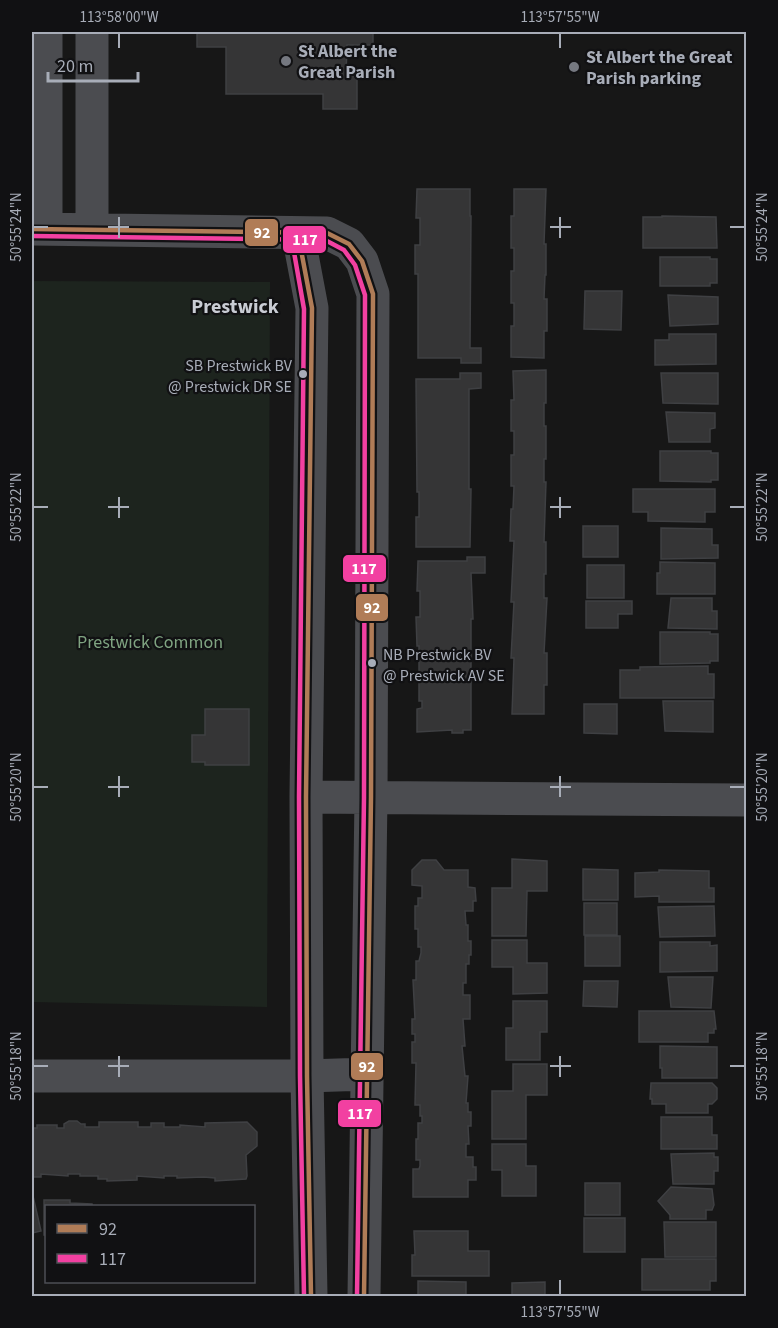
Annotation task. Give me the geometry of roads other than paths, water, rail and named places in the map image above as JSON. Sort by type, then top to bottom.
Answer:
[{"type":"street","points":[[46,32],[39,229],[327,233],[350,244],[362,261],[373,294],[371,797],[364,1296]]},
{"type":"street","points":[[92,32],[92,229]]},
{"type":"street","points":[[298,234],[312,308],[306,797],[311,1296]]},
{"type":"street","points":[[306,797],[747,800]]},
{"type":"street","points":[[32,1076],[368,1074]]},
{"type":"place","name":"St Albert the Great Parish","points":[[286,61]]},
{"type":"place","name":"St Albert the Great Parish parking","points":[[574,67]]},
{"type":"place","name":"SB Prestwick BV @ Prestwick DR SE","points":[[303,374]]},
{"type":"place","name":"NB Prestwick BV @ Prestwick AV SE","points":[[372,663]]},
{"type":"district","name":"Prestwick","points":[[235,306]]},
{"type":"park label","name":"Prestwick Common","points":[[150,642]]}]
